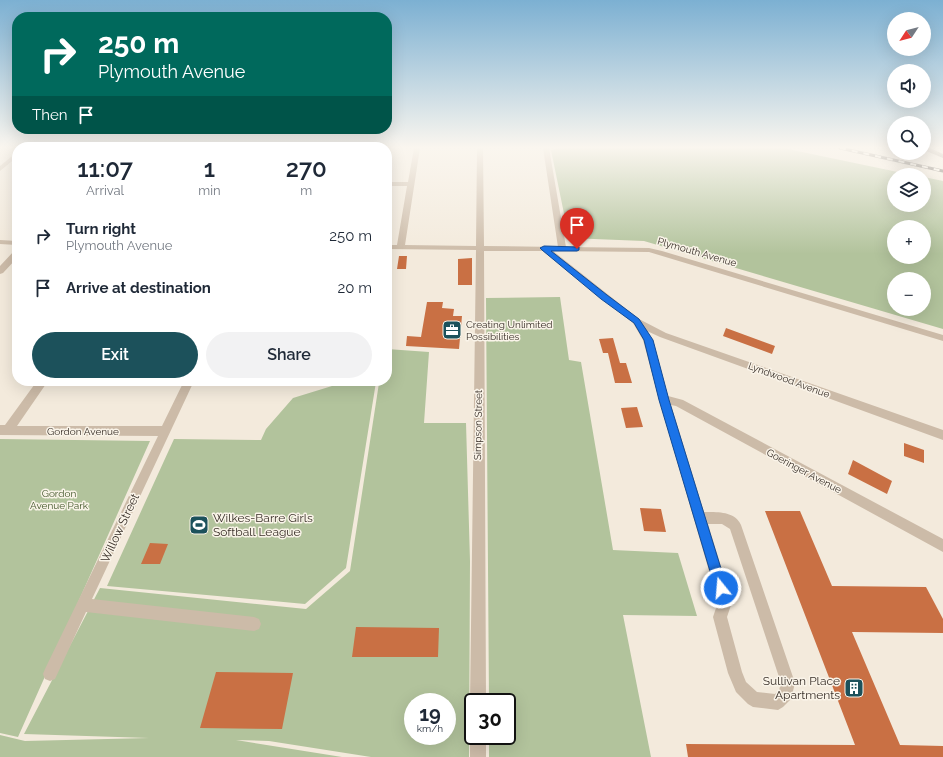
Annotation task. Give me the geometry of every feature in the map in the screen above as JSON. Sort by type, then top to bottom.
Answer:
[{"type":"street","name":"Simpson Street","points":[[478,693],[480,183]]},
{"type":"street","points":[[552,183],[562,248]]},
{"type":"street","points":[[392,184],[411,184],[401,247]]},
{"type":"street","points":[[0,242],[12,243]]},
{"type":"street","name":"Plymouth Avenue","points":[[392,247],[649,250],[943,338]]},
{"type":"street","points":[[544,248],[636,321],[648,340],[664,400],[725,602],[720,617],[735,673],[741,687],[753,699],[778,702],[786,694],[788,683],[735,525],[723,518],[700,518]]},
{"type":"street","points":[[0,271],[12,258]]},
{"type":"street","name":"Lyndwood Avenue","points":[[636,321],[663,335],[943,435]]},
{"type":"street","points":[[4,430],[39,386]]},
{"type":"street","name":"Willow Street","points":[[50,674],[188,386]]},
{"type":"street","name":"Goeringer Avenue","points":[[664,400],[679,403],[943,546]]},
{"type":"street","name":"Gordon Avenue","points":[[4,430],[165,431]]},
{"type":"street","points":[[83,605],[254,624]]},
{"type":"street","points":[[478,745],[478,757]]},
{"type":"green space","points":[[558,183],[887,183],[887,212],[931,212],[931,183],[943,183],[943,329],[899,316],[931,316],[931,272],[887,272],[887,313],[644,241],[569,238]]},
{"type":"green space","points":[[560,297],[569,360],[581,362],[613,550],[678,553],[697,616],[623,615],[651,757],[489,757],[489,745],[516,745],[516,693],[489,693],[486,298]]},
{"type":"green space","points":[[392,349],[429,352],[424,423],[466,423],[470,561],[469,693],[464,693],[464,745],[469,745],[469,757],[371,757],[269,741],[236,740],[342,757],[0,757],[0,735],[25,741],[149,738],[24,734],[100,588],[306,609],[350,571],[379,386],[392,386]]},
{"type":"green space","points":[[332,386],[375,386],[346,568],[305,604],[107,586],[174,439],[261,440],[266,429],[293,398]]},
{"type":"green space","name":"Gordon Avenue Park","points":[[0,439],[150,441],[18,737],[0,733]]},
{"type":"building","points":[[399,256],[407,256],[406,269],[397,269]]},
{"type":"building","points":[[472,258],[472,285],[458,285],[458,259]]},
{"type":"building","points":[[427,302],[443,302],[442,308],[454,309],[453,316],[462,316],[459,349],[406,346],[407,336],[421,337]]},
{"type":"building","points":[[726,328],[775,346],[772,354],[723,336]]},
{"type":"building","points":[[613,338],[620,363],[626,363],[632,383],[615,383],[608,353],[603,353],[599,339]]},
{"type":"building","points":[[637,407],[643,427],[626,428],[621,408]]},
{"type":"building","points":[[904,443],[924,450],[924,463],[904,456]]},
{"type":"building","points":[[853,460],[892,481],[887,494],[848,474]]},
{"type":"building","points":[[640,508],[661,509],[666,532],[644,531]]},
{"type":"building","name":"Sullivan Place Apartments","points":[[765,511],[800,511],[832,586],[926,587],[943,619],[943,633],[852,632],[900,745],[943,746],[943,757],[688,757],[686,744],[855,745]]},
{"type":"building","points":[[150,543],[168,544],[160,564],[141,564]]},
{"type":"building","points":[[356,627],[439,628],[438,657],[352,657]]},
{"type":"building","points":[[216,672],[293,673],[282,729],[200,728]]},
{"type":"place","name":"Creating Unlimited Possibilities","points":[[452,330]]},
{"type":"place","name":"Wilkes-Barre Girls Softball League","points":[[199,525]]},
{"type":"place","name":"Sullivan Place Apartments","points":[[854,688]]},
{"type":"route","points":[[577,249],[544,248],[636,321],[648,340],[664,400],[721,588]]}]
